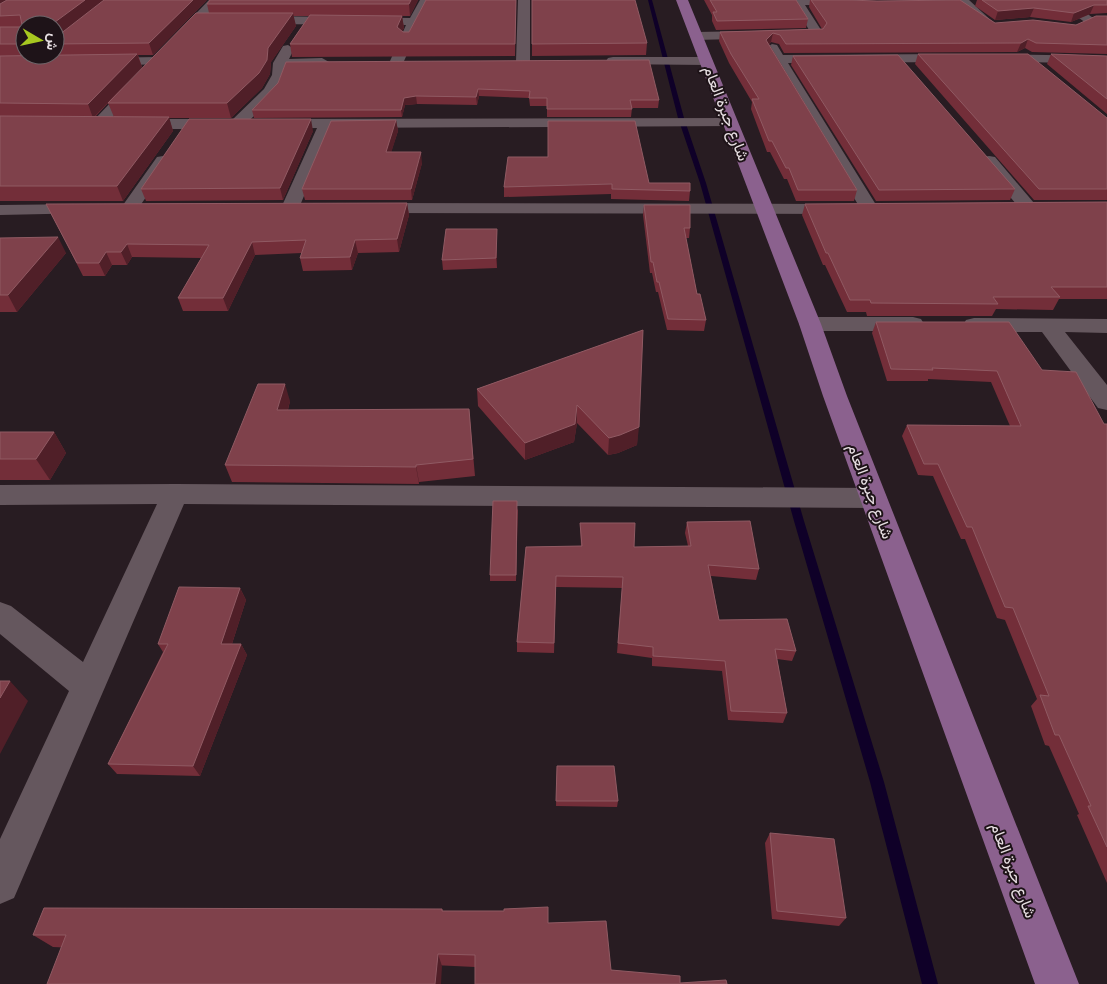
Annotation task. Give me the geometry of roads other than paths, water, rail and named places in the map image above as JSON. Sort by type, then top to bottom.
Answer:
[{"type":"main road","name":"شارع جبرة العام","points":[[682,0],[810,324],[873,498],[1057,984]]},
{"type":"street","points":[[98,124],[215,0]]},
{"type":"street","points":[[397,61],[426,0]]},
{"type":"street","points":[[523,61],[524,0]]},
{"type":"street","points":[[793,0],[817,33]]},
{"type":"street","points":[[834,0],[854,2]]},
{"type":"street","points":[[817,33],[797,1],[854,2]]},
{"type":"street","points":[[960,2],[982,1]]},
{"type":"street","points":[[1045,2],[1062,1],[1090,23]]},
{"type":"street","points":[[960,2],[998,30]]},
{"type":"street","points":[[197,20],[217,20]]},
{"type":"street","points":[[247,20],[414,22]]},
{"type":"street","points":[[237,124],[270,91],[279,75],[280,63],[307,21]]},
{"type":"street","points":[[696,36],[817,33]]},
{"type":"street","points":[[762,34],[780,60],[869,208]]},
{"type":"street","points":[[1014,47],[1043,70]]},
{"type":"street","points":[[91,62],[164,54]]},
{"type":"street","points":[[780,60],[974,58],[1107,60]]},
{"type":"street","points":[[902,60],[915,74]]},
{"type":"street","points":[[600,61],[706,61]]},
{"type":"street","points":[[280,63],[338,62]]},
{"type":"street","points":[[78,124],[730,123]]},
{"type":"street","points":[[129,209],[188,124]]},
{"type":"street","points":[[290,208],[326,125]]},
{"type":"street","points":[[978,148],[1028,207]]},
{"type":"street","points":[[271,208],[314,207]]},
{"type":"street","points":[[1008,207],[1048,207]]},
{"type":"street","points":[[353,208],[765,210],[889,208]]},
{"type":"street","points":[[0,210],[148,209]]},
{"type":"street","points":[[810,324],[1107,326]]},
{"type":"street","points":[[1049,326],[1107,402]]},
{"type":"street","points":[[0,884],[175,494]]},
{"type":"street","points":[[0,496],[175,494],[873,498]]},
{"type":"street","points":[[0,615],[89,687]]},
{"type":"waterway","points":[[650,0],[681,118],[703,183],[799,521],[877,782],[930,984]]}]
